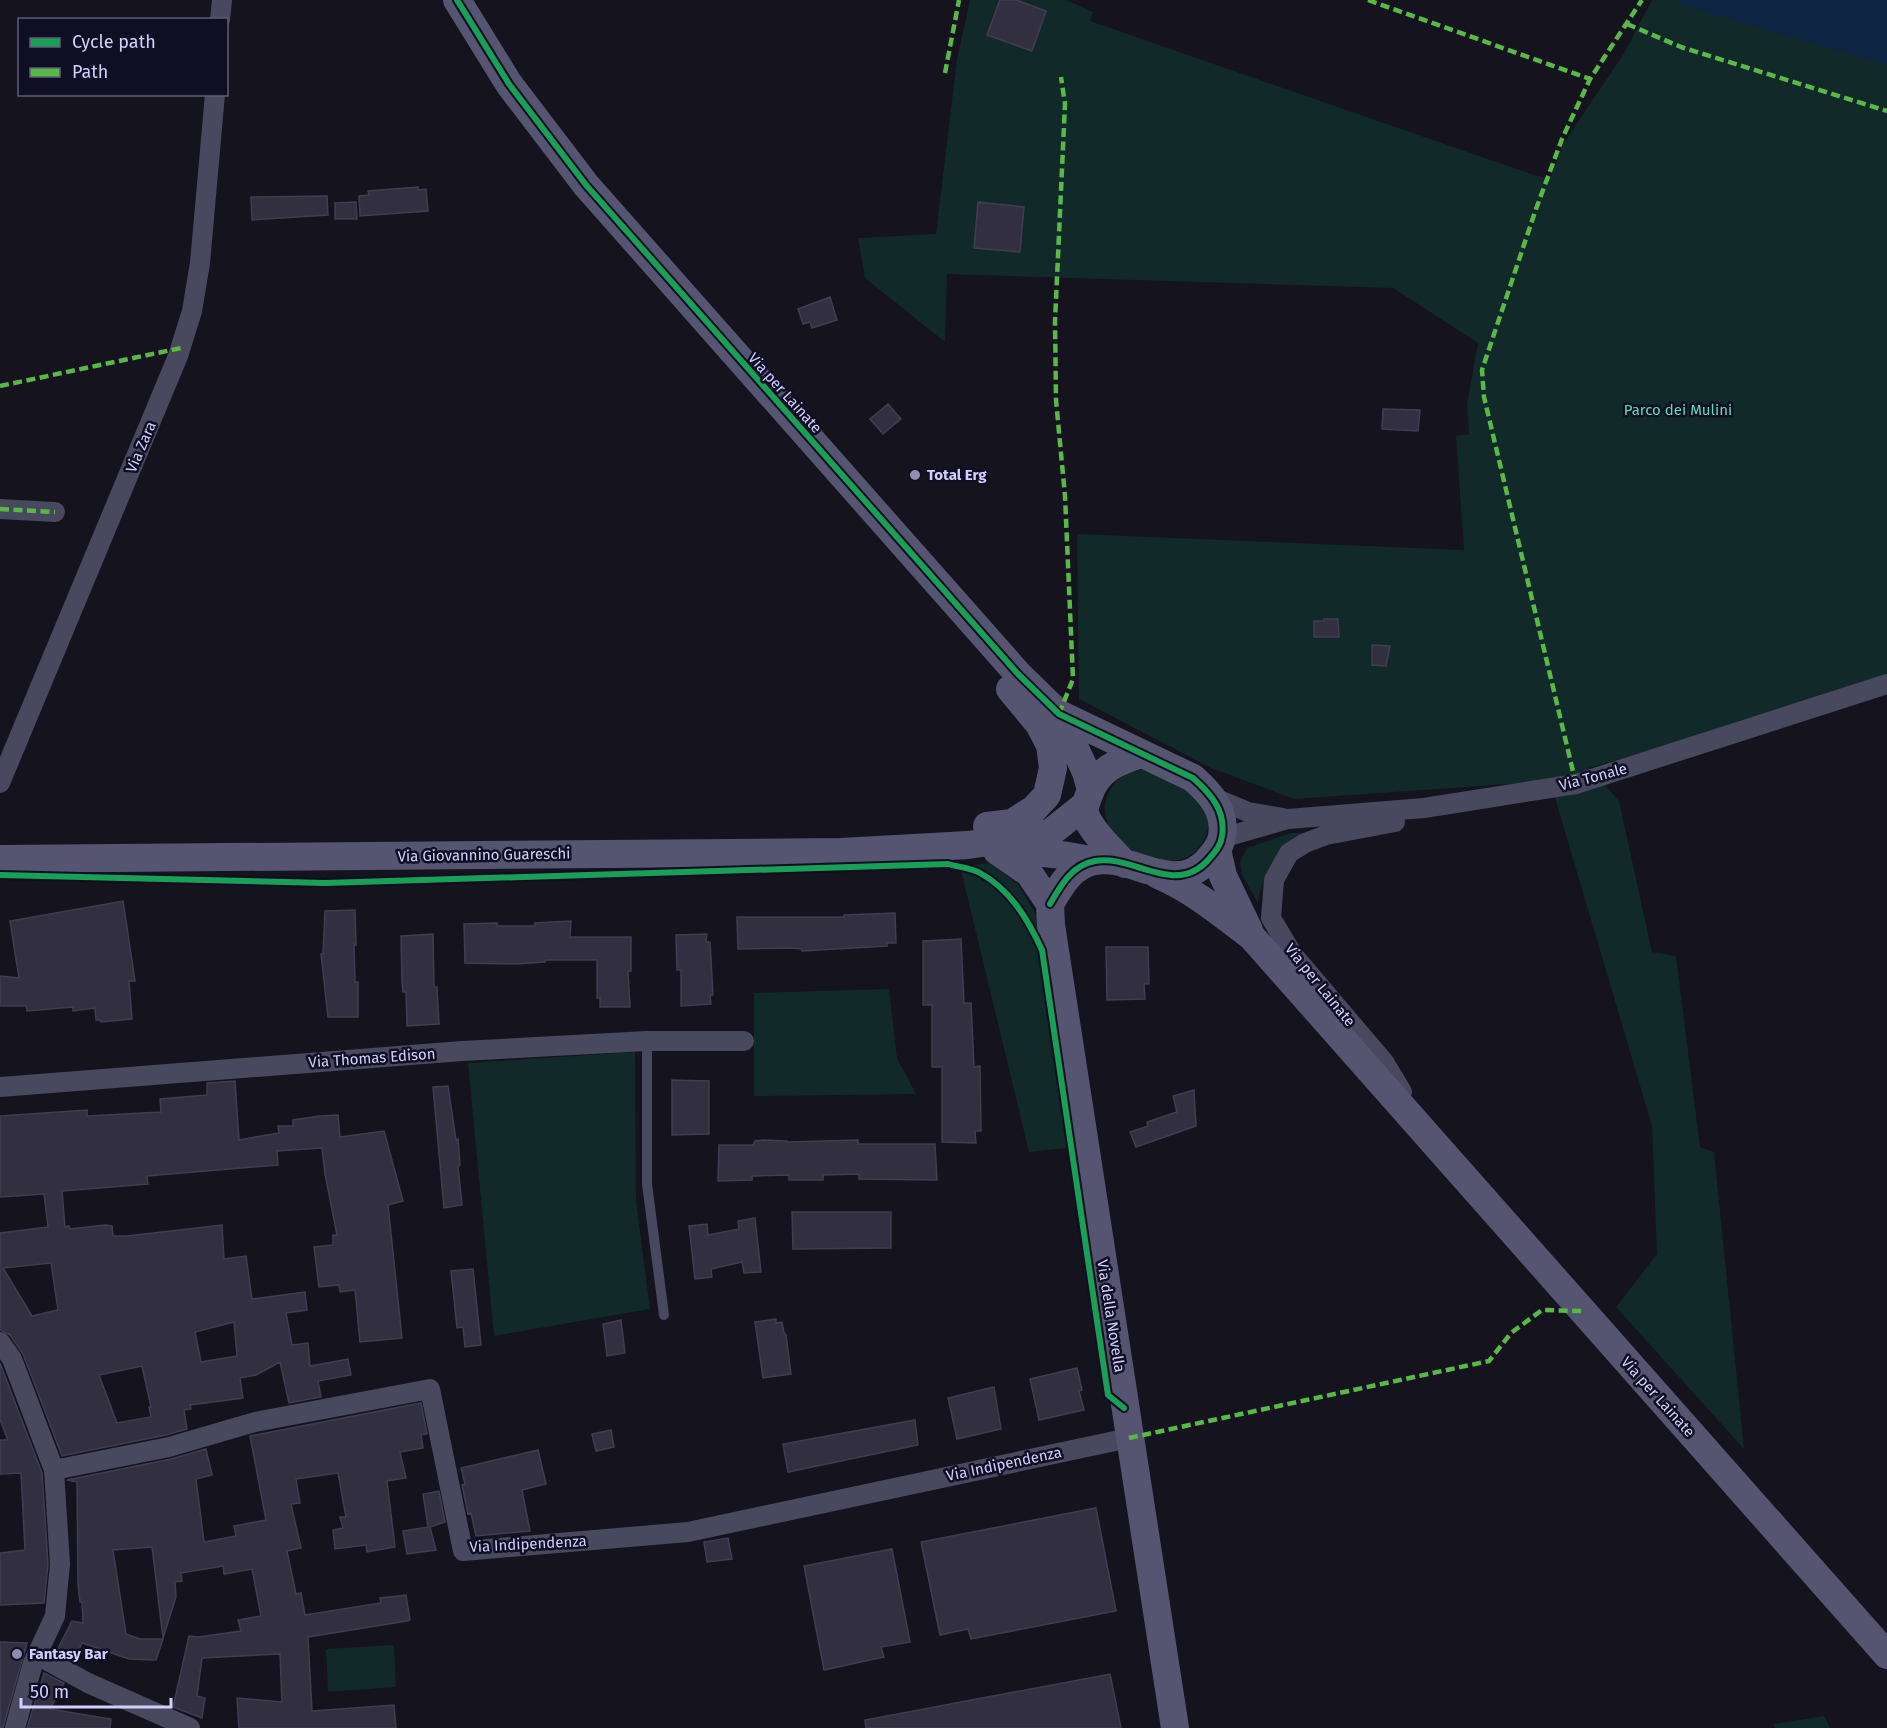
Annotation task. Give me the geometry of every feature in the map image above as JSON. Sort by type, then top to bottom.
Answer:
[{"type":"street","points":[[220,18],[222,0]]},
{"type":"street","name":"Via per Lainate","points":[[457,0],[509,84],[586,185],[1018,674],[1059,714],[1141,754]]},
{"type":"street","name":"Via Zara","points":[[0,783],[178,356],[192,310],[200,263],[214,96]]},
{"type":"street","points":[[0,509],[55,513]]},
{"type":"street","points":[[841,852],[875,830],[1012,823],[1034,809],[1047,795],[1053,768],[1050,745],[1039,724],[904,561],[893,532]]},
{"type":"street","name":"Via Tonale","points":[[1288,819],[1424,808],[1576,784],[1887,684]]},
{"type":"street","name":"Via per Lainate","points":[[1059,714],[1086,772],[1088,798]]},
{"type":"street","points":[[1135,867],[1094,828],[1085,813],[1088,798],[1097,778],[1110,766],[1141,754],[1193,778],[1212,797],[1217,803],[1223,820],[1220,844],[1288,819]]},
{"type":"street","points":[[1212,797],[1248,812],[1288,819]]},
{"type":"street","points":[[968,845],[997,851],[1047,842],[1088,798]]},
{"type":"street","name":"Via per Lainate","points":[[1424,808],[1399,821],[1326,835],[1305,843],[1289,853],[1274,880],[1271,918],[1293,955],[1384,1062],[1429,1139]]},
{"type":"street","points":[[968,845],[1047,842]]},
{"type":"street","name":"Via per Lainate","points":[[1047,842],[1070,855],[1093,861],[1107,860],[1164,874],[1181,875],[1195,871],[1203,865],[1220,844]]},
{"type":"street","name":"Via della Novella","points":[[1047,842],[1044,896],[1052,925],[1175,1728]]},
{"type":"street","name":"Via per Lainate","points":[[1220,844],[1223,876],[1252,937]]},
{"type":"street","name":"Via Giovannino Guareschi","points":[[0,859],[841,852],[968,845]]},
{"type":"street","points":[[997,851],[1029,873],[1044,896],[1069,875],[1093,861]]},
{"type":"street","name":"Via per Lainate","points":[[1135,867],[1179,885],[1252,937],[1887,1655]]},
{"type":"street","name":"Via Thomas Edison","points":[[0,1087],[462,1052],[647,1041],[744,1041]]},
{"type":"street","points":[[0,1342],[12,1359],[54,1470],[60,1564],[55,1616],[37,1655],[15,1728]]},
{"type":"street","name":"Via Indipendenza","points":[[54,1470],[169,1447],[255,1422],[430,1389],[464,1551],[688,1532],[1129,1438]]},
{"type":"street","points":[[37,1655],[88,1683],[190,1728]]},
{"type":"lane","points":[[647,1041],[647,1184],[664,1316]]},
{"type":"green space","name":"Parco dei Mulini","points":[[970,0],[1066,0],[1093,12],[1090,21],[1550,179],[1563,144],[1623,55],[1652,0],[1887,0],[1887,681],[1589,768],[1619,801],[1652,952],[1676,956],[1700,1147],[1714,1152],[1744,1449],[1616,1307],[1657,1254],[1652,1126],[1550,781],[1294,799],[1211,768],[1079,699],[1077,534],[1464,550],[1456,436],[1469,434],[1467,404],[1478,343],[1393,288],[947,274],[945,342],[865,278],[858,238],[936,234],[957,59]]},
{"type":"green space","points":[[1142,770],[1158,771],[1176,778],[1210,817],[1202,843],[1187,857],[1167,861],[1146,857],[1126,846],[1111,831],[1105,812],[1109,792],[1123,776]]},
{"type":"green space","points":[[1291,833],[1305,833],[1274,864],[1264,881],[1258,903],[1242,875],[1240,862],[1247,848]]},
{"type":"green space","points":[[990,863],[1018,884],[1040,921],[1076,1147],[1029,1152],[960,866]]},
{"type":"green space","points":[[889,989],[897,1058],[916,1094],[754,1096],[754,993]]},
{"type":"green space","points":[[635,1052],[636,1201],[650,1309],[494,1336],[468,1063]]},
{"type":"green space","points":[[394,1645],[396,1687],[328,1692],[326,1649]]},
{"type":"green space","points":[[1824,1716],[1830,1728],[1775,1728],[1773,1724]]},
{"type":"water","points":[[1680,0],[1887,0],[1887,65],[1679,4]]},
{"type":"building","points":[[1000,0],[1016,0],[1046,11],[1032,51],[987,35]]},
{"type":"building","points":[[418,187],[418,190],[426,189],[428,211],[360,216],[359,196],[369,195],[368,191]]},
{"type":"building","points":[[327,196],[328,215],[252,220],[251,197]]},
{"type":"building","points":[[356,202],[357,219],[335,219],[335,203]]},
{"type":"building","points":[[978,202],[1024,207],[1020,252],[974,248]]},
{"type":"building","points":[[830,297],[837,320],[812,328],[810,322],[803,324],[798,309]]},
{"type":"building","points":[[888,404],[901,419],[883,434],[870,419]]},
{"type":"building","points":[[1383,409],[1420,410],[1418,431],[1382,429]]},
{"type":"building","points":[[1324,619],[1338,619],[1339,637],[1314,637],[1314,621],[1324,621]]},
{"type":"building","points":[[1372,645],[1390,646],[1386,666],[1372,665]]},
{"type":"building","points":[[123,901],[135,981],[129,981],[132,1019],[101,1022],[96,1020],[95,1008],[73,1011],[73,1007],[27,1011],[26,1006],[0,1006],[0,976],[19,978],[10,921]]},
{"type":"building","points":[[355,910],[355,982],[358,982],[358,1017],[328,1017],[321,954],[323,954],[325,911]]},
{"type":"building","points":[[895,913],[896,943],[887,943],[887,946],[802,951],[802,949],[792,948],[738,949],[737,917],[844,917],[844,915]]},
{"type":"building","points":[[571,921],[570,937],[631,937],[631,971],[628,971],[630,1007],[600,1007],[600,998],[597,998],[597,960],[546,960],[545,962],[515,964],[465,963],[464,924],[497,923],[497,926],[535,926],[535,923]]},
{"type":"building","points":[[433,934],[434,987],[437,987],[439,1024],[407,1026],[406,992],[403,992],[402,982],[401,936]]},
{"type":"building","points":[[707,934],[706,942],[710,942],[713,995],[710,995],[711,1004],[681,1006],[681,970],[677,970],[676,935]]},
{"type":"building","points":[[961,939],[964,1003],[971,1003],[974,1067],[980,1066],[981,1131],[975,1131],[976,1143],[942,1142],[942,1067],[932,1067],[932,1005],[923,1005],[923,941]]},
{"type":"building","points":[[1106,947],[1148,947],[1149,984],[1144,984],[1145,999],[1107,1000]]},
{"type":"building","points":[[672,1080],[709,1081],[709,1134],[672,1135]]},
{"type":"building","points":[[235,1081],[239,1140],[279,1133],[278,1126],[293,1126],[293,1120],[320,1116],[338,1115],[340,1137],[384,1131],[403,1201],[388,1205],[402,1338],[360,1342],[355,1290],[340,1292],[339,1285],[319,1287],[314,1247],[333,1245],[333,1235],[337,1235],[322,1148],[277,1151],[278,1165],[147,1176],[148,1184],[62,1191],[65,1227],[69,1226],[70,1229],[105,1225],[112,1226],[113,1236],[127,1236],[222,1225],[224,1259],[246,1256],[252,1299],[305,1292],[307,1310],[286,1313],[292,1345],[308,1343],[310,1366],[348,1359],[351,1375],[318,1381],[321,1397],[289,1403],[280,1362],[256,1375],[240,1378],[243,1398],[190,1405],[191,1409],[184,1410],[187,1429],[62,1456],[23,1354],[10,1335],[0,1330],[0,1233],[48,1227],[44,1194],[0,1197],[0,1116],[87,1110],[87,1116],[161,1112],[160,1099],[207,1095],[207,1083]],"holes":[[[51,1263],[58,1310],[32,1316],[3,1268]],[[234,1322],[237,1356],[201,1362],[195,1332]],[[142,1366],[151,1417],[117,1423],[99,1375]]]},
{"type":"building","points":[[448,1086],[456,1140],[458,1139],[462,1205],[444,1208],[433,1087]]},
{"type":"building","points":[[1194,1090],[1196,1126],[1136,1147],[1130,1132],[1148,1126],[1147,1122],[1177,1112],[1173,1096]]},
{"type":"building","points":[[858,1140],[858,1144],[935,1144],[937,1180],[859,1179],[859,1174],[823,1175],[823,1180],[789,1180],[789,1175],[752,1176],[752,1180],[718,1181],[719,1145],[753,1145],[755,1141],[787,1142]]},
{"type":"building","points":[[792,1212],[891,1212],[891,1248],[793,1249]]},
{"type":"building","points":[[755,1218],[761,1272],[744,1273],[742,1262],[711,1269],[712,1277],[695,1279],[689,1226],[707,1224],[708,1235],[739,1229],[738,1221]]},
{"type":"building","points":[[473,1269],[481,1345],[465,1347],[463,1327],[457,1328],[451,1271]]},
{"type":"building","points":[[776,1319],[776,1323],[782,1322],[786,1335],[791,1374],[763,1378],[755,1322]]},
{"type":"building","points":[[621,1320],[625,1353],[607,1356],[603,1324]]},
{"type":"building","points":[[0,1363],[42,1473],[48,1564],[44,1603],[0,1605],[0,1553],[25,1550],[21,1473],[0,1474],[0,1440],[8,1440],[0,1420]]},
{"type":"building","points":[[1077,1368],[1082,1390],[1079,1391],[1084,1410],[1039,1420],[1030,1379]]},
{"type":"building","points":[[994,1387],[1001,1429],[957,1439],[948,1398]]},
{"type":"building","points":[[421,1403],[427,1434],[421,1435],[423,1448],[400,1452],[406,1478],[387,1481],[395,1547],[367,1552],[366,1545],[335,1549],[333,1530],[343,1528],[340,1517],[346,1517],[338,1473],[296,1479],[300,1503],[291,1504],[301,1548],[287,1551],[296,1594],[301,1593],[305,1615],[381,1603],[380,1598],[406,1595],[410,1620],[308,1637],[312,1711],[394,1705],[396,1728],[239,1728],[237,1698],[282,1702],[280,1654],[202,1658],[197,1696],[205,1698],[202,1718],[173,1707],[189,1636],[198,1637],[241,1631],[238,1620],[261,1616],[252,1569],[224,1574],[223,1566],[181,1573],[182,1581],[175,1582],[176,1597],[163,1638],[152,1547],[113,1550],[126,1634],[140,1639],[163,1639],[156,1660],[129,1659],[82,1643],[76,1657],[64,1656],[56,1652],[72,1621],[83,1623],[78,1584],[77,1482],[67,1480],[171,1459],[206,1449],[212,1475],[196,1479],[204,1542],[236,1536],[234,1526],[266,1520],[250,1436]]},
{"type":"building","points":[[915,1420],[918,1445],[788,1472],[783,1444]]},
{"type":"building","points":[[611,1430],[614,1447],[596,1451],[592,1434]]},
{"type":"building","points":[[538,1450],[546,1484],[522,1490],[530,1531],[476,1536],[471,1513],[468,1514],[461,1468]]},
{"type":"building","points":[[439,1491],[445,1522],[430,1527],[436,1550],[407,1554],[403,1531],[428,1527],[423,1494]]},
{"type":"building","points":[[1096,1508],[1116,1611],[971,1639],[968,1629],[940,1635],[921,1542]]},
{"type":"building","points":[[728,1538],[732,1559],[707,1562],[704,1542]]},
{"type":"building","points":[[892,1549],[910,1642],[881,1647],[884,1657],[824,1670],[804,1566]]},
{"type":"building","points":[[0,1642],[27,1643],[3,1728],[0,1728]]},
{"type":"building","points":[[44,1673],[64,1683],[50,1709],[111,1719],[110,1728],[27,1728]]},
{"type":"building","points":[[1110,1674],[1121,1728],[866,1728],[865,1720]]},
{"type":"marked path","points":[[945,73],[959,0]]},
{"type":"marked path","points":[[1368,0],[1590,79]]},
{"type":"marked path","points":[[1576,784],[1484,397],[1482,370],[1562,139],[1590,79],[1642,0]]},
{"type":"marked path","points":[[1627,24],[1681,47],[1887,111]]},
{"type":"marked path","points":[[1059,714],[1073,679],[1065,496],[1056,400],[1055,321],[1065,104],[1061,77]]},
{"type":"marked path","points":[[0,386],[181,348]]},
{"type":"marked path","points":[[0,509],[55,512]]},
{"type":"marked path","points":[[1129,1438],[1489,1361],[1511,1333],[1542,1310],[1582,1311]]},
{"type":"cycle path","points":[[457,0],[509,84],[586,185],[1018,674],[1059,714],[1193,778],[1216,804],[1222,819],[1221,840],[1213,855],[1195,870],[1182,875],[1168,875],[1109,860],[1095,861],[1074,871],[1063,883],[1050,904]]},
{"type":"cycle path","points":[[0,875],[325,883],[948,864],[976,871],[991,880],[1010,897],[1031,928],[1042,950],[1108,1395],[1124,1408]]},
{"type":"place","name":"Total Erg","points":[[915,475]]},
{"type":"place","name":"Fantasy Bar","points":[[17,1654]]}]
